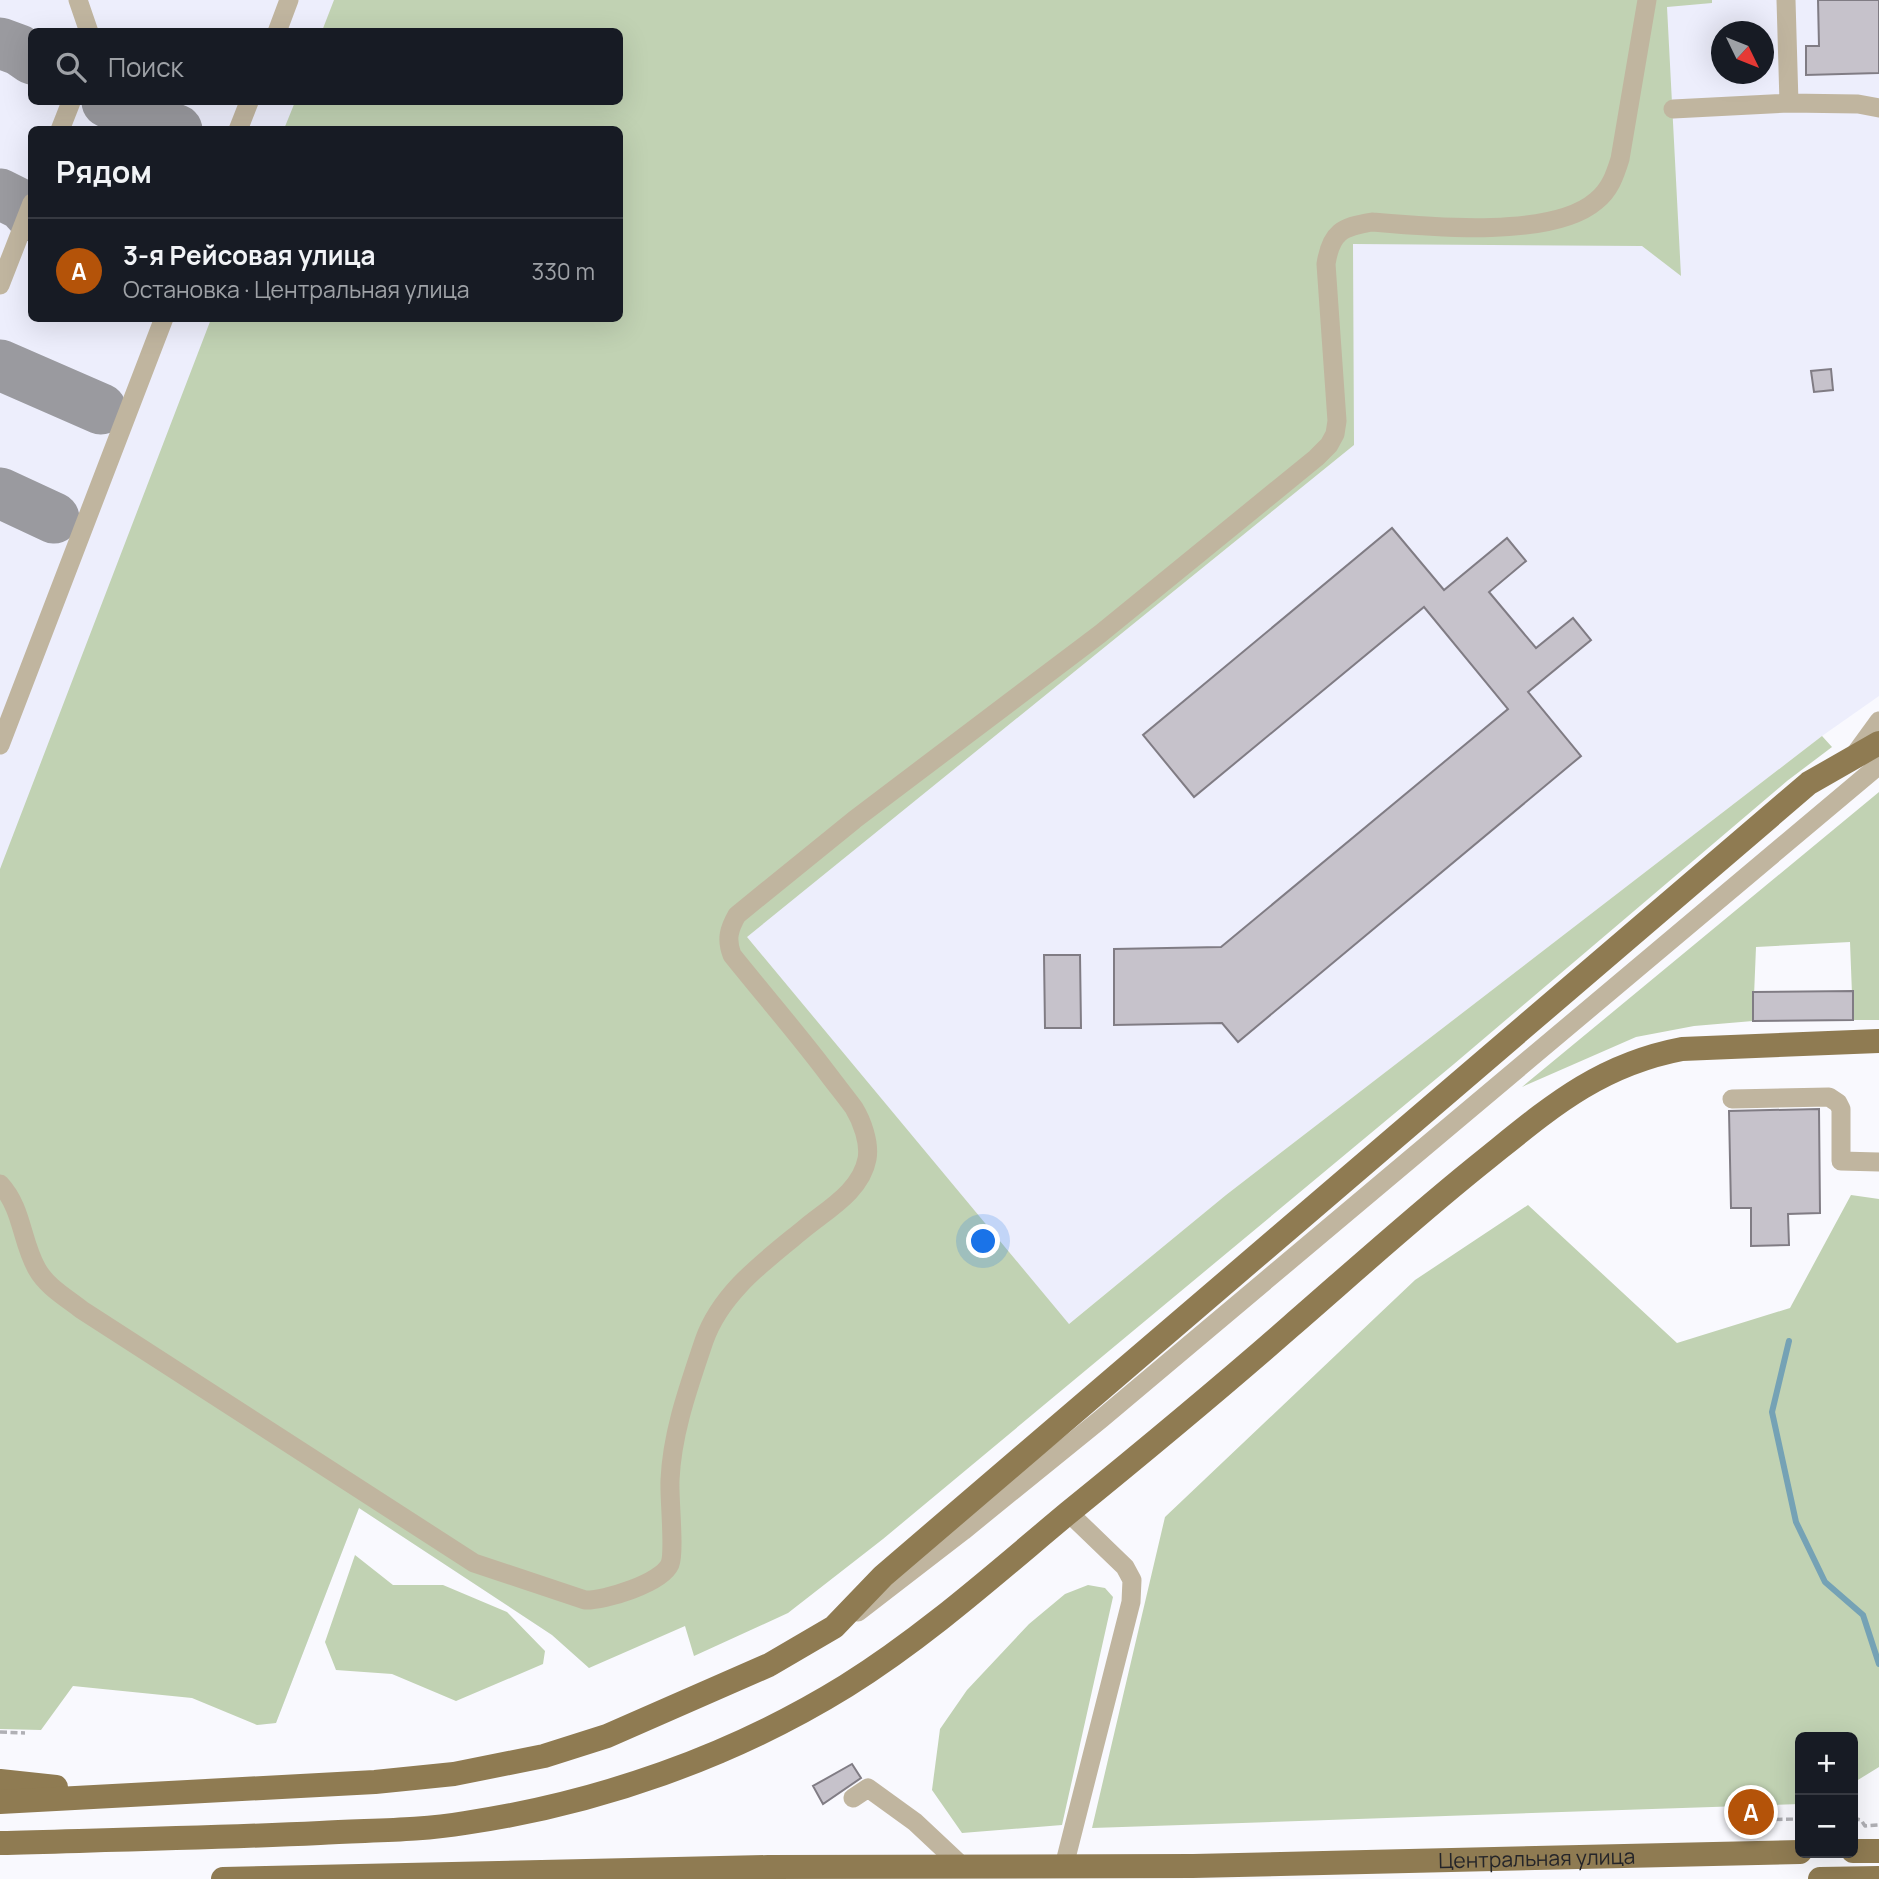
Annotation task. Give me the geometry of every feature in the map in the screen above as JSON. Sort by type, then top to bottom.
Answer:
[{"type":"main road","points":[[0,1802],[375,1782],[454,1774],[544,1756],[607,1736],[769,1665],[834,1627],[883,1576],[1810,783],[1879,743]]},
{"type":"main road","points":[[0,1843],[272,1835],[441,1826],[539,1809],[610,1791],[739,1742],[791,1717],[847,1685],[946,1615],[1212,1395],[1438,1198],[1583,1085],[1622,1066],[1682,1049],[1879,1041]]},
{"type":"main road","points":[[0,1781],[120,1795]]},
{"type":"main road","points":[[1858,1851],[1879,1851]]},
{"type":"main road","name":"Центральная улица","points":[[223,1879],[768,1867],[1220,1865],[1795,1852]]},
{"type":"main road","points":[[1820,1879],[1879,1878]]},
{"type":"street","points":[[78,0],[88,28]]},
{"type":"street","points":[[278,28],[289,0]]},
{"type":"street","points":[[0,1184],[20,1214],[36,1266],[43,1278],[54,1288],[82,1310],[474,1563],[585,1600],[617,1594],[663,1573],[671,1562],[670,1480],[673,1449],[686,1395],[706,1336],[731,1293],[843,1198],[858,1181],[868,1157],[863,1127],[854,1109],[732,955],[727,944],[728,934],[737,915],[854,820],[1100,634],[1329,445],[1335,434],[1337,421],[1326,264],[1328,247],[1333,237],[1354,225],[1372,222],[1488,228],[1540,223],[1584,209],[1597,201],[1614,178],[1620,159],[1647,0]]},
{"type":"street","points":[[1786,0],[1788,103]]},
{"type":"street","points":[[1673,109],[1788,103],[1858,104],[1879,108]]},
{"type":"street","points":[[62,126],[70,105]]},
{"type":"street","points":[[240,126],[248,105]]},
{"type":"street","points":[[0,285],[28,213]]},
{"type":"street","points":[[2,732],[162,322]]},
{"type":"street","points":[[1854,757],[1879,721]]},
{"type":"street","points":[[834,1627],[869,1606],[1101,1419],[1879,765]]},
{"type":"street","points":[[1732,1099],[1829,1097],[1838,1103],[1841,1109],[1841,1161],[1879,1162]]},
{"type":"street","points":[[1064,1866],[1131,1602],[1132,1580],[1125,1567],[1069,1513]]},
{"type":"street","points":[[853,1798],[868,1788],[915,1822],[963,1867]]},
{"type":"path","points":[[0,1732],[25,1733]]},
{"type":"path","points":[[1744,1820],[1795,1819]]},
{"type":"path","points":[[1858,1819],[1865,1826],[1879,1825]]},
{"type":"shaded area","points":[[0,0],[1879,0],[1879,696],[1822,736],[1226,1195],[897,1465],[589,1668],[552,1635],[359,1508],[276,1723],[257,1725],[0,1283]]},
{"type":"green space","points":[[334,0],[1712,0],[1712,3],[1667,7],[1681,276],[1642,246],[1353,244],[1354,445],[747,937],[1069,1324],[1226,1195],[1822,736],[1832,747],[1787,781],[1454,1064],[883,1539],[788,1613],[694,1656],[685,1626],[589,1668],[552,1635],[359,1508],[276,1723],[257,1725],[192,1698],[73,1686],[41,1730],[0,1729],[0,869],[210,322],[623,322],[623,126],[285,126],[294,105],[623,105],[623,28],[323,28]]},
{"type":"green space","points":[[1879,792],[1879,1020],[1853,1020],[1850,942],[1756,947],[1753,1021],[1694,1026],[1636,1037],[1522,1087]]},
{"type":"green space","points":[[1851,1195],[1879,1199],[1879,1767],[1858,1780],[1858,1732],[1795,1732],[1795,1804],[1092,1828],[1165,1517],[1415,1280],[1528,1205],[1677,1343],[1790,1308]]},
{"type":"green space","points":[[355,1555],[393,1585],[443,1585],[507,1612],[545,1651],[543,1664],[456,1701],[392,1674],[336,1670],[325,1642]]},
{"type":"green space","points":[[1088,1585],[1105,1588],[1113,1597],[1062,1825],[962,1833],[932,1790],[940,1729],[967,1690],[1029,1624],[1065,1594]]},
{"type":"building","points":[[1818,0],[1879,0],[1879,73],[1806,75],[1806,46],[1819,46]]},
{"type":"building","points":[[1831,369],[1833,390],[1814,392],[1811,371]]},
{"type":"building","points":[[1392,528],[1444,590],[1507,538],[1526,561],[1489,592],[1536,648],[1573,618],[1591,640],[1528,692],[1581,756],[1238,1042],[1222,1023],[1114,1025],[1114,949],[1221,947],[1508,709],[1424,607],[1194,797],[1143,735]]},
{"type":"building","points":[[1044,955],[1080,955],[1081,1028],[1045,1028]]},
{"type":"building","points":[[1853,991],[1853,1020],[1753,1021],[1753,992]]},
{"type":"building","points":[[1819,1109],[1820,1213],[1788,1214],[1789,1245],[1751,1246],[1751,1208],[1731,1208],[1729,1111]]},
{"type":"building","points":[[852,1764],[861,1778],[823,1804],[813,1786]]},
{"type":"waterway","points":[[1789,1341],[1772,1412],[1796,1522],[1825,1582],[1863,1615],[1879,1664]]},
{"type":"taxiway","points":[[0,43],[28,56]]},
{"type":"taxiway","points":[[114,105],[167,126]]},
{"type":"taxiway","points":[[0,194],[22,205],[28,212]]},
{"type":"taxiway","points":[[0,365],[101,409]]},
{"type":"taxiway","points":[[0,493],[54,518]]},
{"type":"place","name":"3-я Рейсовая улица","points":[[1751,1812]]}]
